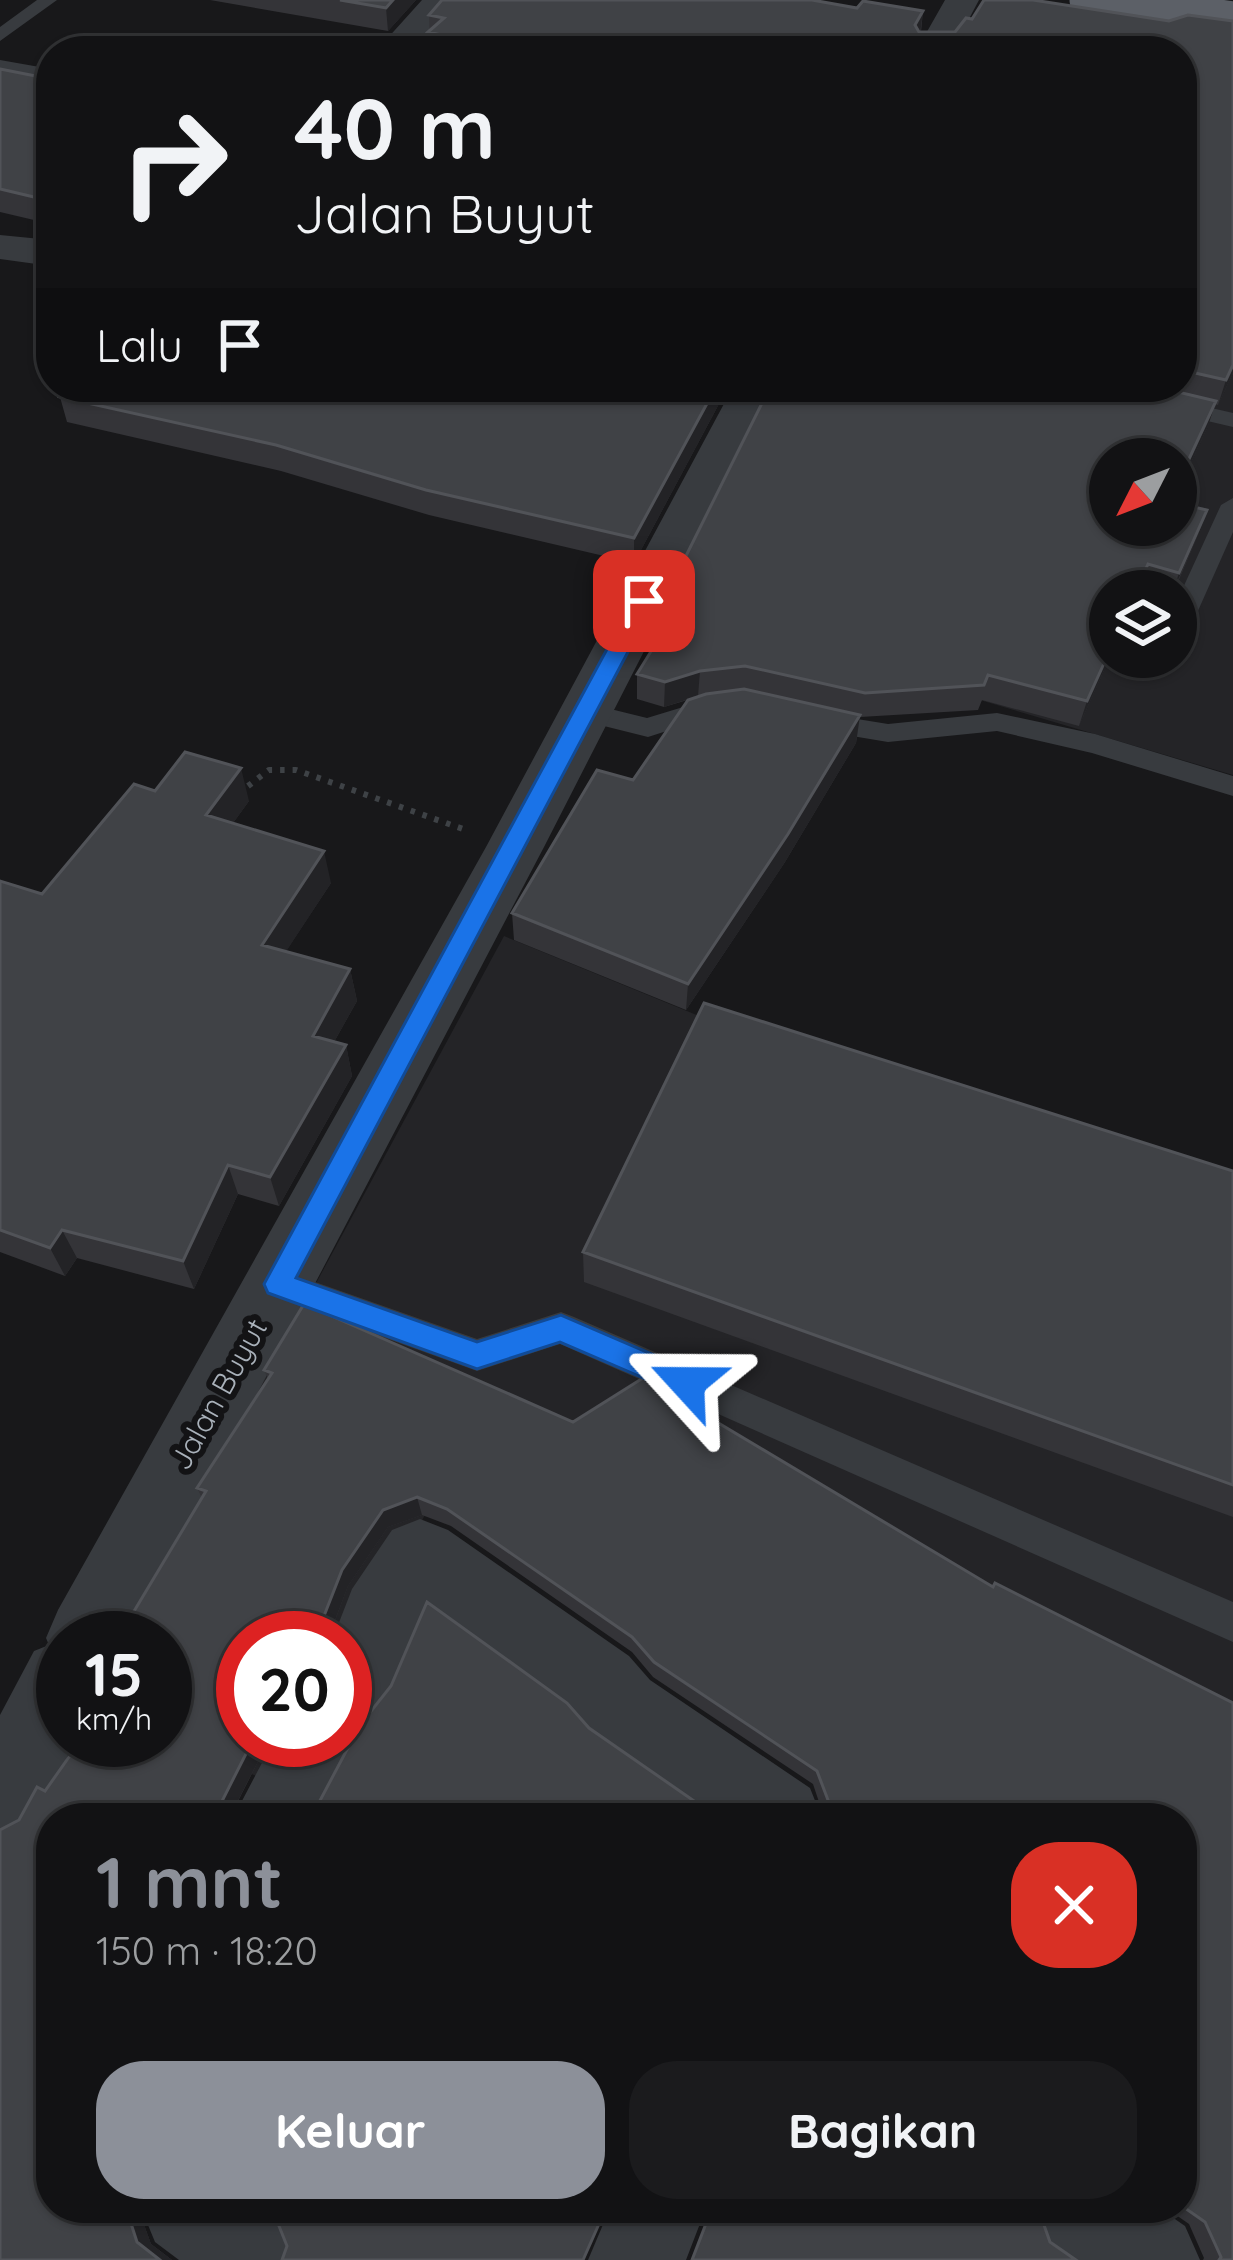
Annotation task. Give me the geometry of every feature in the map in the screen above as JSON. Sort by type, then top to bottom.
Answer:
[{"type":"highway","points":[[1215,0],[1233,3]]},
{"type":"highway","points":[[1106,12],[1233,21]]},
{"type":"street","points":[[408,36],[441,0]]},
{"type":"street","points":[[942,36],[962,0]]},
{"type":"street","points":[[1046,10],[1106,12],[1233,39]]},
{"type":"street","points":[[0,247],[36,252]]},
{"type":"street","name":"Jalan Buyut","points":[[101,1611],[515,848],[748,402]]},
{"type":"street","points":[[372,1640],[380,1617],[420,1557],[600,1685],[621,1709],[657,1736],[758,1803]]},
{"type":"street","points":[[0,1800],[36,1731]]},
{"type":"street","points":[[284,1803],[305,1767]]},
{"type":"street","points":[[637,2260],[652,2223]]},
{"type":"street","points":[[1098,2223],[1151,2260]]},
{"type":"lane","points":[[0,37],[48,0]]},
{"type":"lane","points":[[0,64],[36,72]]},
{"type":"lane","points":[[1156,402],[1233,420]]},
{"type":"lane","points":[[1197,585],[1233,505]]},
{"type":"lane","points":[[586,712],[648,728],[699,709],[742,704]]},
{"type":"lane","points":[[777,711],[888,733],[997,722],[1095,744],[1233,786]]},
{"type":"lane","points":[[278,1284],[477,1355],[561,1328],[1233,1622]]},
{"type":"path","points":[[248,786],[269,770],[296,770],[515,848]]},
{"type":"shaded area","points":[[1233,362],[1233,775],[980,700],[783,402],[1197,402],[1197,380]]},
{"type":"shaded area","points":[[504,936],[721,1025],[1233,1202],[1233,2070],[1197,1892],[1197,1803],[818,1803],[952,1581],[575,1437],[488,1399],[372,1612],[216,1611],[216,1757],[192,1745],[192,1611],[139,1611]]},
{"type":"shaded area","points":[[237,1767],[299,1767],[287,1791]]},
{"type":"building","points":[[340,0],[393,0],[386,8]]},
{"type":"building","points":[[442,0],[812,0],[857,8],[863,1],[923,11],[915,25],[919,32],[955,32],[966,18],[972,19],[984,0],[1033,0],[1169,21],[1188,15],[1233,21],[1233,365],[1226,380],[1197,373],[1197,36],[446,36],[428,32],[444,18],[429,15]]},
{"type":"building","points":[[0,69],[36,76],[36,197],[0,189]]},
{"type":"building","points":[[1197,396],[1216,401],[1197,442],[1197,438],[1089,438],[1089,546],[1191,546],[1180,570],[1148,564],[1145,570],[1089,570],[1089,678],[1097,678],[1087,701],[988,675],[984,685],[865,693],[745,666],[700,671],[665,682],[637,674],[689,590],[671,586],[763,402],[1197,402]]},
{"type":"building","points":[[82,402],[708,402],[634,538],[426,490],[276,445]]},
{"type":"building","points":[[1197,508],[1207,510],[1197,532]]},
{"type":"building","points":[[744,689],[860,715],[688,984],[512,913],[597,770],[633,780],[688,700]]},
{"type":"building","points":[[185,752],[241,768],[206,815],[324,851],[262,945],[350,969],[313,1036],[346,1045],[270,1177],[228,1165],[183,1261],[62,1230],[50,1248],[0,1230],[0,881],[42,894],[134,784],[155,791]]},
{"type":"building","points":[[704,1003],[1233,1171],[1233,1485],[583,1252]]},
{"type":"building","points":[[304,1304],[573,1422],[643,1378],[993,1587],[995,1583],[1233,1703],[1233,2260],[1219,2260],[1205,2222],[1197,2216],[1197,1803],[829,1803],[817,1771],[654,1662],[632,1637],[447,1509],[417,1497],[383,1510],[342,1570],[326,1611],[216,1611],[216,1767],[239,1767],[221,1803],[36,1803],[36,2223],[131,2223],[137,2242],[160,2260],[0,2260],[0,1830],[19,1820],[37,1787],[45,1791],[62,1767],[192,1767],[192,1611],[134,1611],[206,1491],[197,1488],[272,1373],[264,1370]]},
{"type":"building","points":[[427,1602],[567,1703],[589,1728],[697,1803],[319,1803],[338,1767],[372,1767],[372,1710],[391,1686]]},
{"type":"building","points":[[278,2223],[599,2223],[583,2260],[282,2260],[287,2246]]},
{"type":"building","points":[[706,2223],[1043,2223],[1050,2242],[1076,2260],[692,2260]]},
{"type":"tunnel","points":[[192,1752],[261,1789],[268,1803]]},
{"type":"route","points":[[644,601],[278,1284],[477,1355],[561,1328],[687,1383]]}]
